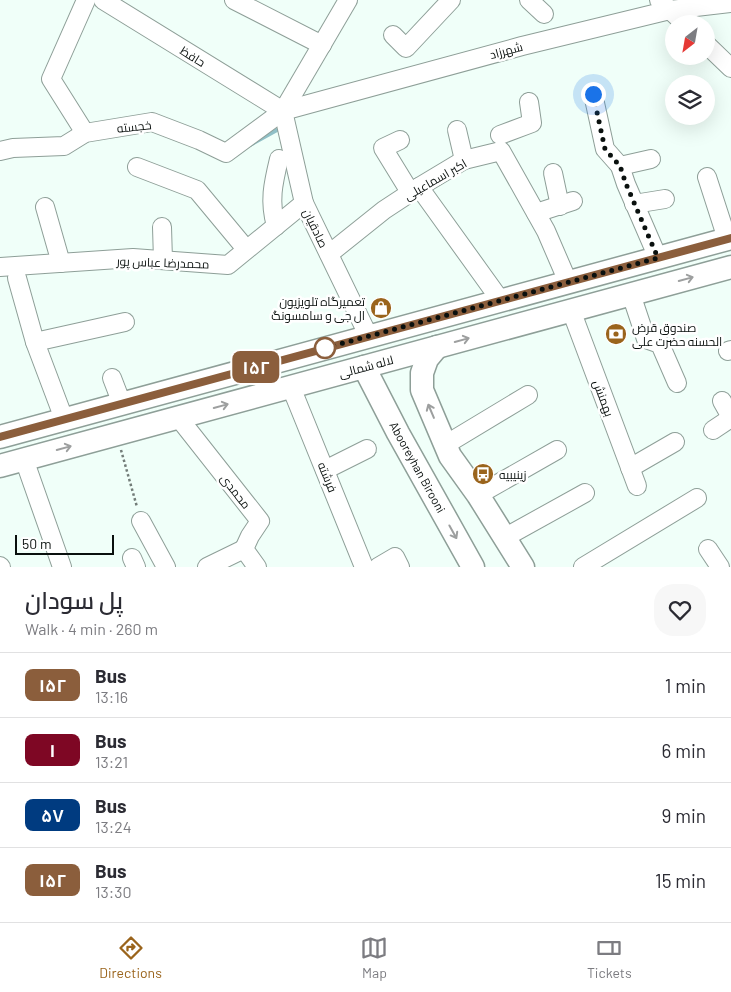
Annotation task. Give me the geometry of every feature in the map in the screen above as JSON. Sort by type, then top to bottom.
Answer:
[{"type":"main road","points":[[0,437],[729,239]]},
{"type":"main road","points":[[639,292],[629,276],[635,269],[654,259]]},
{"type":"main road","name":"لاله شمالی","points":[[0,466],[731,266]]},
{"type":"main road","points":[[575,309],[601,298],[606,292],[602,284],[597,280],[578,280]]},
{"type":"main road","points":[[437,346],[427,359],[422,373],[422,390],[448,450],[523,567]]},
{"type":"main road","name":"Abooreyhan Birooni","points":[[364,366],[472,567]]},
{"type":"main road","points":[[339,373],[377,391]]},
{"type":"main road","points":[[421,474],[422,464],[427,456],[431,453],[448,450]]},
{"type":"street","points":[[85,133],[51,79],[86,0]]},
{"type":"street","name":"حافظ","points":[[103,0],[283,112]]},
{"type":"street","points":[[234,0],[322,45]]},
{"type":"street","points":[[283,112],[348,0]]},
{"type":"street","points":[[393,35],[406,48],[451,0]]},
{"type":"street","points":[[529,0],[544,14]]},
{"type":"street","name":"شهرزاد","points":[[283,112],[665,5],[731,3]]},
{"type":"street","points":[[665,5],[675,15]]},
{"type":"street","points":[[715,53],[731,68]]},
{"type":"street","points":[[593,94],[605,149],[620,166],[654,259]]},
{"type":"street","name":"اکبر اسماعیلی","points":[[329,254],[384,210],[500,136],[532,123],[528,102]]},
{"type":"street","name":"خجسته","points":[[0,151],[13,148],[64,146],[85,133],[152,122],[199,140],[226,153],[283,112]]},
{"type":"street","name":"صادقیان","points":[[283,112],[304,203],[368,337]]},
{"type":"street","points":[[457,130],[464,160]]},
{"type":"street","points":[[500,136],[536,213],[578,280]]},
{"type":"street","points":[[400,140],[383,148],[501,301]]},
{"type":"street","points":[[276,226],[272,209],[274,180],[279,159]]},
{"type":"street","points":[[620,166],[651,159]]},
{"type":"street","points":[[136,167],[197,190],[246,249]]},
{"type":"street","points":[[536,213],[566,204],[553,173]]},
{"type":"street","points":[[707,177],[729,239]]},
{"type":"street","points":[[634,204],[664,199]]},
{"type":"street","name":"محمدرضا عباس پور","points":[[0,267],[133,258],[228,265],[304,203]]},
{"type":"street","points":[[45,207],[60,263]]},
{"type":"street","points":[[162,227],[162,260]]},
{"type":"street","points":[[17,278],[35,342],[64,420]]},
{"type":"street","points":[[639,292],[646,339],[660,344],[676,383]]},
{"type":"street","name":"بهمنش","points":[[575,309],[637,486]]},
{"type":"street","points":[[35,342],[125,322]]},
{"type":"street","points":[[112,378],[122,404]]},
{"type":"street","name":"فرشته","points":[[291,387],[364,567]]},
{"type":"street","points":[[448,450],[528,395]]},
{"type":"street","points":[[713,430],[731,418],[722,401]]},
{"type":"street","name":"محمدی","points":[[178,417],[260,521],[244,549]]},
{"type":"street","points":[[630,468],[675,442]]},
{"type":"street","points":[[325,470],[367,449]]},
{"type":"street","points":[[478,495],[556,450]]},
{"type":"street","points":[[24,459],[62,567]]},
{"type":"street","points":[[504,538],[586,493]]},
{"type":"street","points":[[583,567],[697,498]]},
{"type":"street","points":[[141,521],[166,567]]},
{"type":"street","points":[[207,567],[244,549],[257,567]]},
{"type":"street","points":[[708,549],[720,567]]},
{"type":"street","points":[[378,567],[395,557],[400,567]]},
{"type":"path","points":[[117,434],[141,521]]},
{"type":"waterway","points":[[250,145],[277,130]]},
{"type":"bus line","name":"۱۵۲","points":[[0,437],[731,238]]},
{"type":"place","name":"تعمیرگاه تلویزیون ال جی و سامسونگ","points":[[381,308]]},
{"type":"place","name":"صندوق قرض الحسنه حضرت علی","points":[[616,334]]},
{"type":"place","name":"زینیبیه","points":[[483,474]]},
{"type":"route","points":[[325,348],[658,258],[620,166],[605,149],[593,94]]}]
